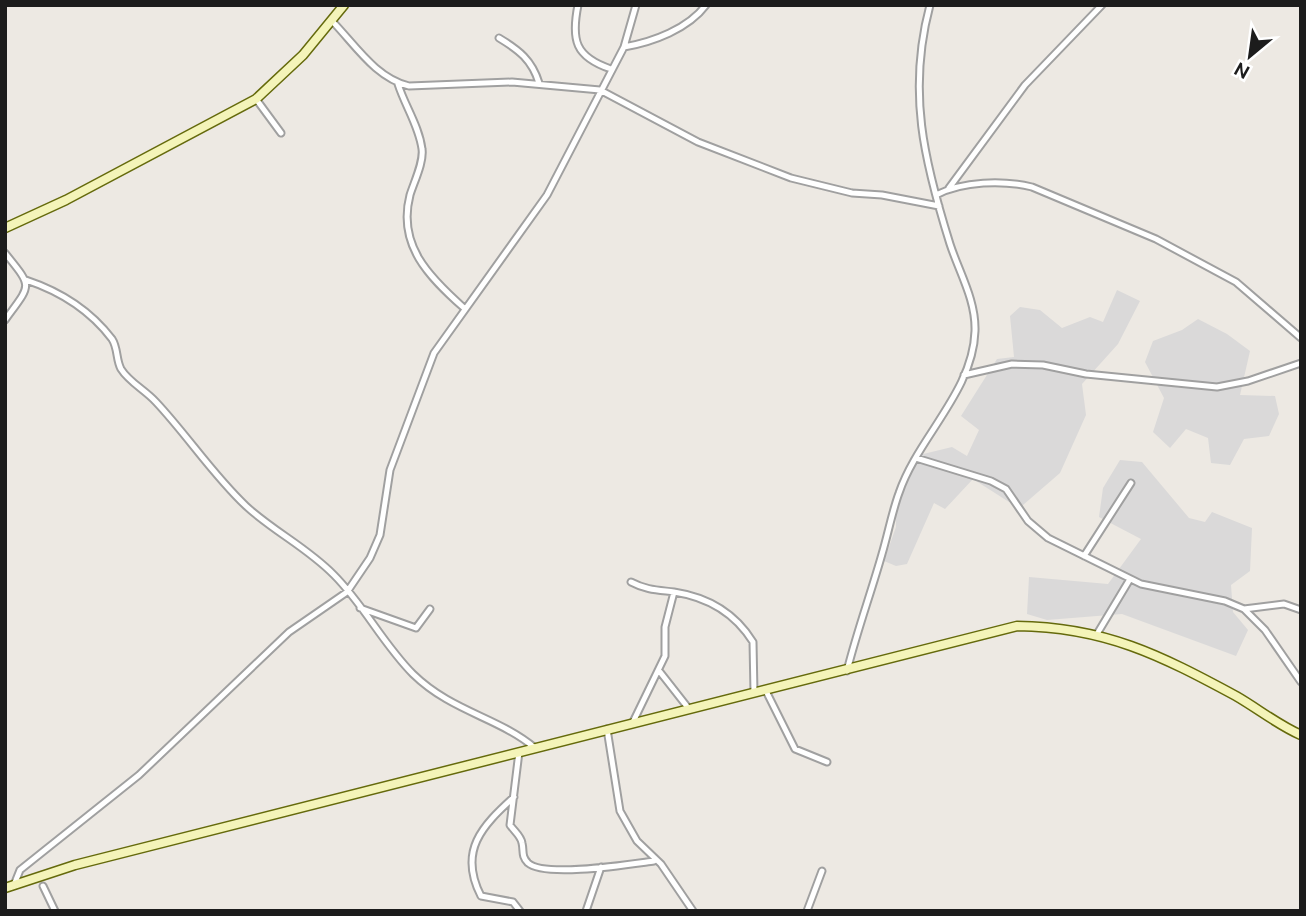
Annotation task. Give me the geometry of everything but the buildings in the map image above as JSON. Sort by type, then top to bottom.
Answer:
[{"type":"street","points":[[5,228],[54,206],[256,99],[333,22],[344,5]]},
{"type":"street","points":[[578,5],[573,27],[575,41],[582,52],[597,65],[611,69]]},
{"type":"street","points":[[9,886],[20,870],[139,775],[263,655],[347,592],[370,558],[380,535],[390,470],[434,353],[547,195],[624,47],[636,5]]},
{"type":"street","points":[[624,47],[649,43],[687,22],[706,5]]},
{"type":"street","points":[[847,671],[899,493],[964,375],[973,351],[976,328],[970,296],[936,195],[918,109],[919,53],[930,5]]},
{"type":"street","points":[[949,188],[1025,85],[1102,5]]},
{"type":"street","points":[[333,22],[375,68],[398,83],[421,86],[539,82],[600,90],[698,142],[791,178],[852,193],[882,195],[939,206]]},
{"type":"street","points":[[499,38],[523,53],[535,70],[539,82]]},
{"type":"street","points":[[398,83],[423,152],[405,215],[406,233],[418,259],[446,292],[464,308]]},
{"type":"street","points":[[256,99],[281,133]]},
{"type":"street","points":[[936,195],[949,188],[1017,183],[1113,219],[1236,282],[1301,338]]},
{"type":"street","points":[[5,253],[26,279],[53,289],[113,340],[119,367],[155,401],[247,507],[318,559],[360,608],[386,644],[439,696],[522,736],[535,748]]},
{"type":"street","points":[[5,320],[21,299],[26,279]]},
{"type":"street","points":[[964,375],[1012,364],[1043,365],[1086,374],[1217,387],[1248,381],[1301,363]]},
{"type":"street","points":[[916,458],[962,470],[1006,489],[1028,521],[1048,538],[1130,579],[1158,589],[1225,601],[1244,609],[1265,630],[1301,682]]},
{"type":"street","points":[[1084,556],[1131,483]]},
{"type":"street","points":[[1097,634],[1130,579]]},
{"type":"street","points":[[631,582],[655,591],[674,592],[708,601],[721,608],[748,634],[755,649],[754,694]]},
{"type":"street","points":[[633,722],[660,672],[665,656],[665,627],[674,592]]},
{"type":"street","points":[[1244,609],[1284,604],[1301,610]]},
{"type":"street","points":[[360,608],[416,628],[430,609]]},
{"type":"street","points":[[9,886],[75,865],[633,722],[847,671],[988,631],[1017,626],[1055,627],[1097,634],[1169,663],[1237,697],[1301,735]]},
{"type":"street","points":[[660,672],[689,709]]},
{"type":"street","points":[[766,691],[795,749],[827,762]]},
{"type":"street","points":[[607,729],[620,811],[637,841],[678,887],[693,911]]},
{"type":"street","points":[[519,752],[510,825],[522,843],[521,852],[532,866],[548,869],[601,867],[654,861]]},
{"type":"street","points":[[514,797],[489,820],[474,844],[470,858],[481,896],[513,902],[520,911]]},
{"type":"street","points":[[586,911],[601,867]]},
{"type":"street","points":[[807,911],[822,871]]},
{"type":"street","points":[[43,886],[55,911]]},
{"type":"shaded area","points":[[1117,290],[1140,301],[1118,344],[1082,384],[1086,415],[1060,473],[1023,505],[1009,502],[973,479],[945,509],[934,503],[907,564],[896,566],[884,561],[896,527],[896,491],[911,457],[952,447],[967,456],[979,430],[961,416],[997,359],[1014,357],[1010,316],[1020,307],[1040,310],[1062,328],[1090,317],[1103,322]]},
{"type":"shaded area","points":[[1198,319],[1227,334],[1250,351],[1240,395],[1275,396],[1279,414],[1269,436],[1244,439],[1230,465],[1211,463],[1208,438],[1186,429],[1170,448],[1153,432],[1164,398],[1145,362],[1153,341],[1182,330]]},
{"type":"shaded area","points":[[1120,460],[1142,462],[1189,518],[1205,522],[1212,512],[1252,528],[1250,571],[1231,585],[1233,612],[1248,630],[1236,656],[1122,614],[1047,620],[1027,614],[1029,577],[1108,584],[1141,539],[1099,517],[1103,488]]}]
